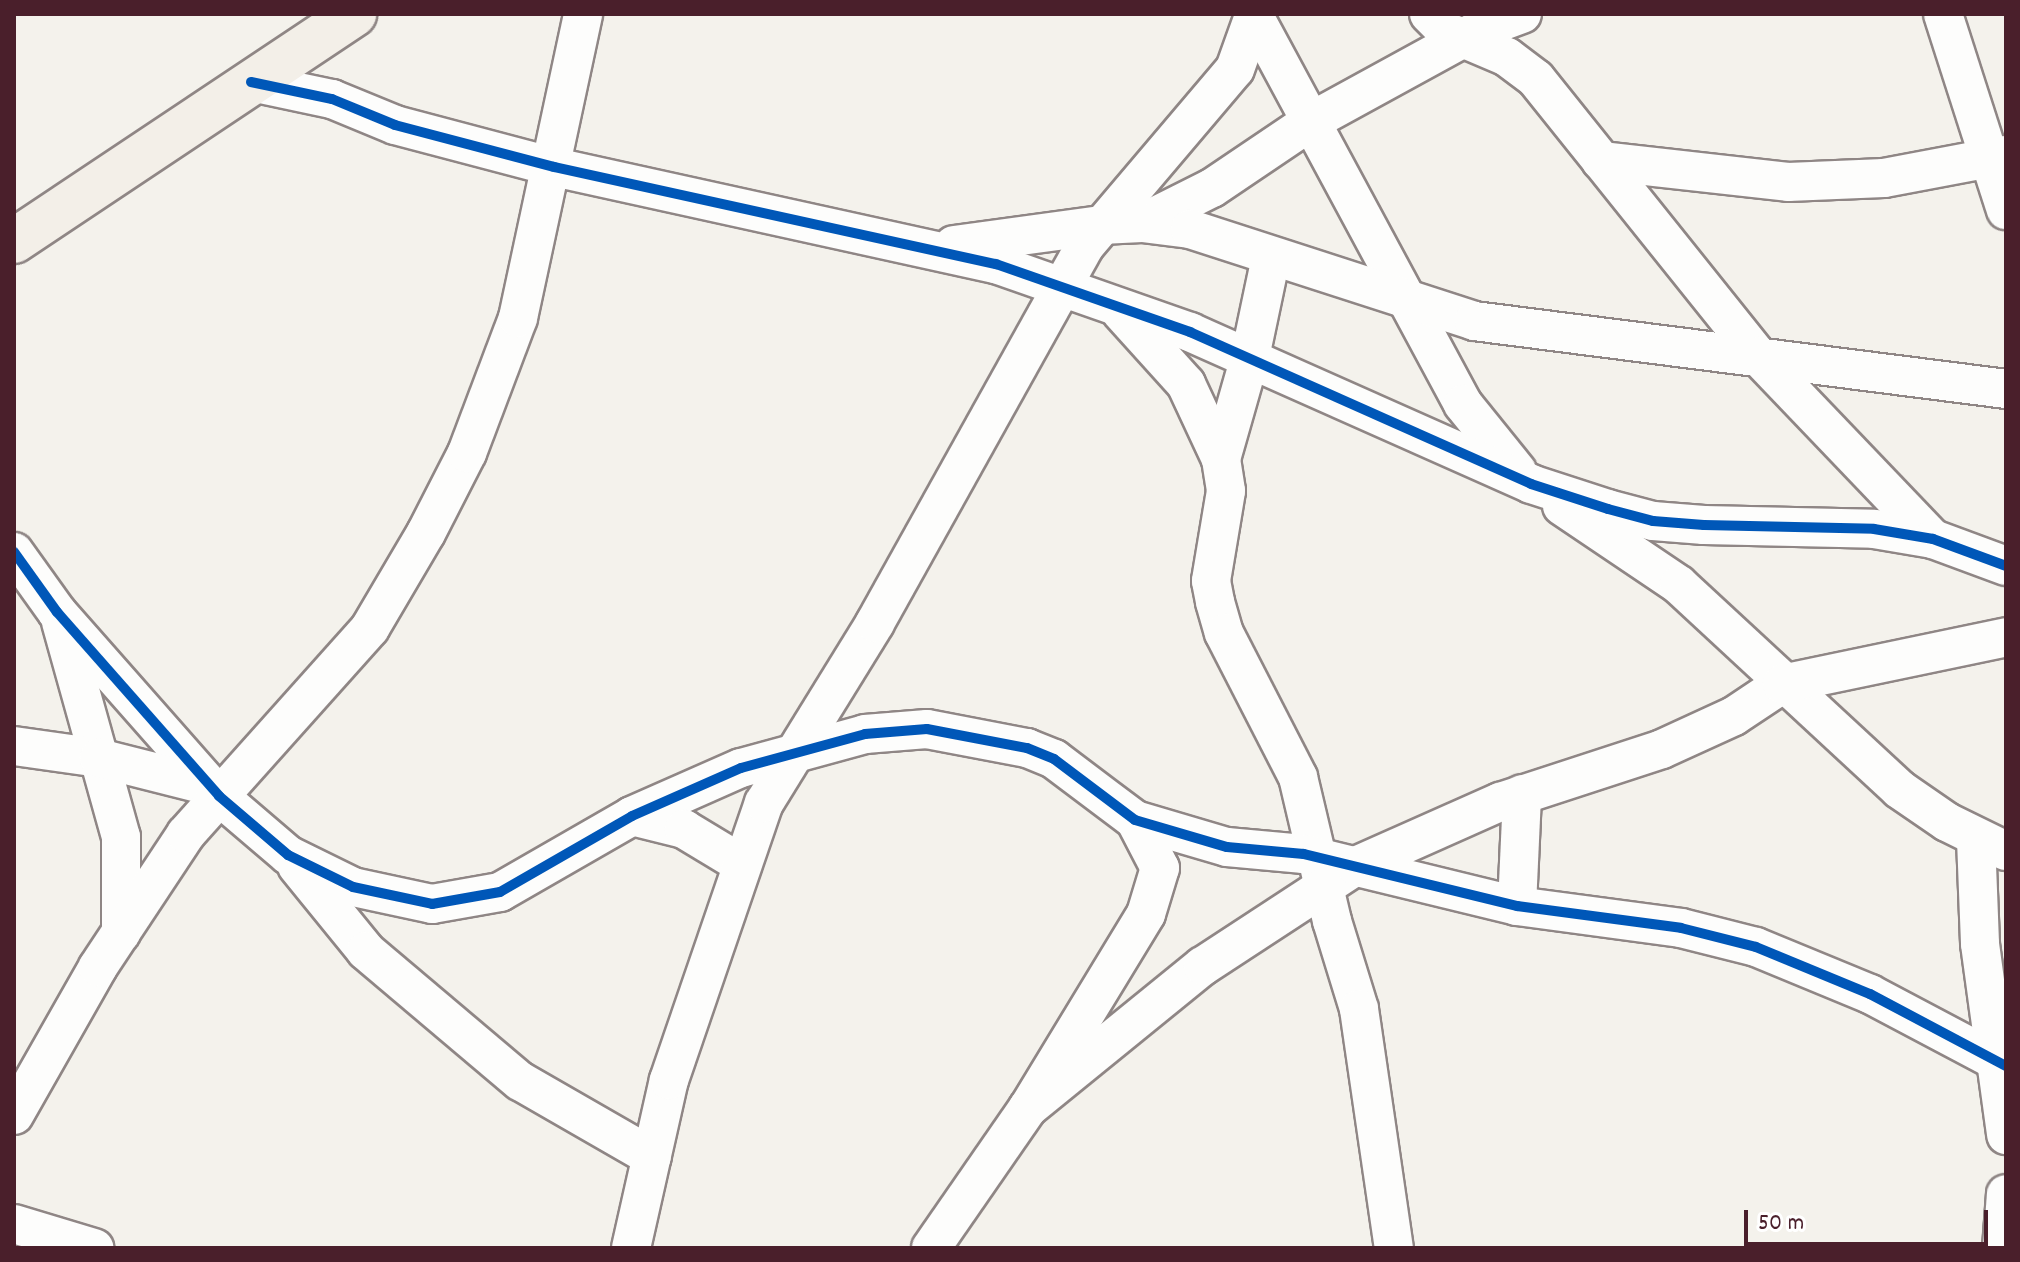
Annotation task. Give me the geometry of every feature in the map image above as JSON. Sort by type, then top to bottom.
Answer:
[{"type":"highway","points":[[14,241],[354,14]]},
{"type":"street","points":[[14,1115],[121,933],[214,791],[296,716],[370,628],[426,533],[496,383],[518,318],[554,167],[583,14]]},
{"type":"street","points":[[1429,14],[1461,39],[1507,57],[1536,79],[1758,356],[1933,539]]},
{"type":"street","points":[[1142,223],[1212,188],[1310,122],[1461,39],[1522,14]]},
{"type":"street","points":[[1943,14],[1997,156],[2006,210]]},
{"type":"street","points":[[1253,15],[1463,404],[1498,454],[1531,484],[1679,585],[1782,684],[1899,789],[1991,845],[1999,1062],[2006,1135]]},
{"type":"street","points":[[631,1248],[669,1080],[764,803],[875,623],[1060,288],[1101,225],[1235,69],[1253,15]]},
{"type":"street","points":[[251,82],[332,99],[395,125],[554,167],[936,248],[1117,307],[1250,357],[1531,484],[1653,521],[1874,529],[1933,539],[2006,566]]},
{"type":"street","points":[[1601,161],[1788,182],[1884,178],[1997,156]]},
{"type":"street","points":[[936,248],[1101,225],[1142,223],[1190,229],[1474,321],[2006,389]]},
{"type":"street","points":[[1221,459],[1250,357],[1271,257]]},
{"type":"street","points":[[1117,307],[1186,384],[1221,459],[1226,491],[1211,581],[1215,602],[1224,633],[1298,777],[1319,871],[1359,1009],[1394,1248]]},
{"type":"street","points":[[14,552],[57,612],[214,791],[288,855],[317,874],[398,898],[432,904],[475,899],[526,881],[632,816],[741,768],[794,752],[894,730],[997,739],[1054,759],[1135,820],[1319,871],[1356,866],[1522,794],[1662,749],[1734,716],[1782,684],[2006,637]]},
{"type":"street","points":[[57,612],[103,758],[121,837],[121,933]]},
{"type":"street","points":[[14,746],[103,758],[214,791]]},
{"type":"street","points":[[1517,906],[1522,794]]},
{"type":"street","points":[[632,816],[684,829],[742,864]]},
{"type":"street","points":[[931,1248],[1028,1108],[1157,888],[1160,868],[1135,820]]},
{"type":"street","points":[[288,855],[366,951],[520,1081],[652,1157]]},
{"type":"street","points":[[1356,866],[1517,906],[1681,928],[1756,947],[1870,994],[1999,1062]]},
{"type":"street","points":[[1028,1108],[1319,871]]},
{"type":"street","points":[[2002,1248],[2006,1194]]},
{"type":"street","points":[[14,1224],[94,1248]]},
{"type":"cycle path","points":[[251,82],[332,99],[395,125],[554,167],[996,264],[1190,332],[1531,484],[1608,509],[1653,521],[1704,525],[1874,529],[1933,539],[2006,566]]},
{"type":"cycle path","points":[[14,552],[57,612],[219,796],[288,855],[353,887],[432,904],[500,892],[632,816],[741,768],[865,734],[927,729],[1027,748],[1054,759],[1135,820],[1227,847],[1304,854],[1517,906],[1681,928],[1756,947],[1870,994],[2006,1066]]}]
